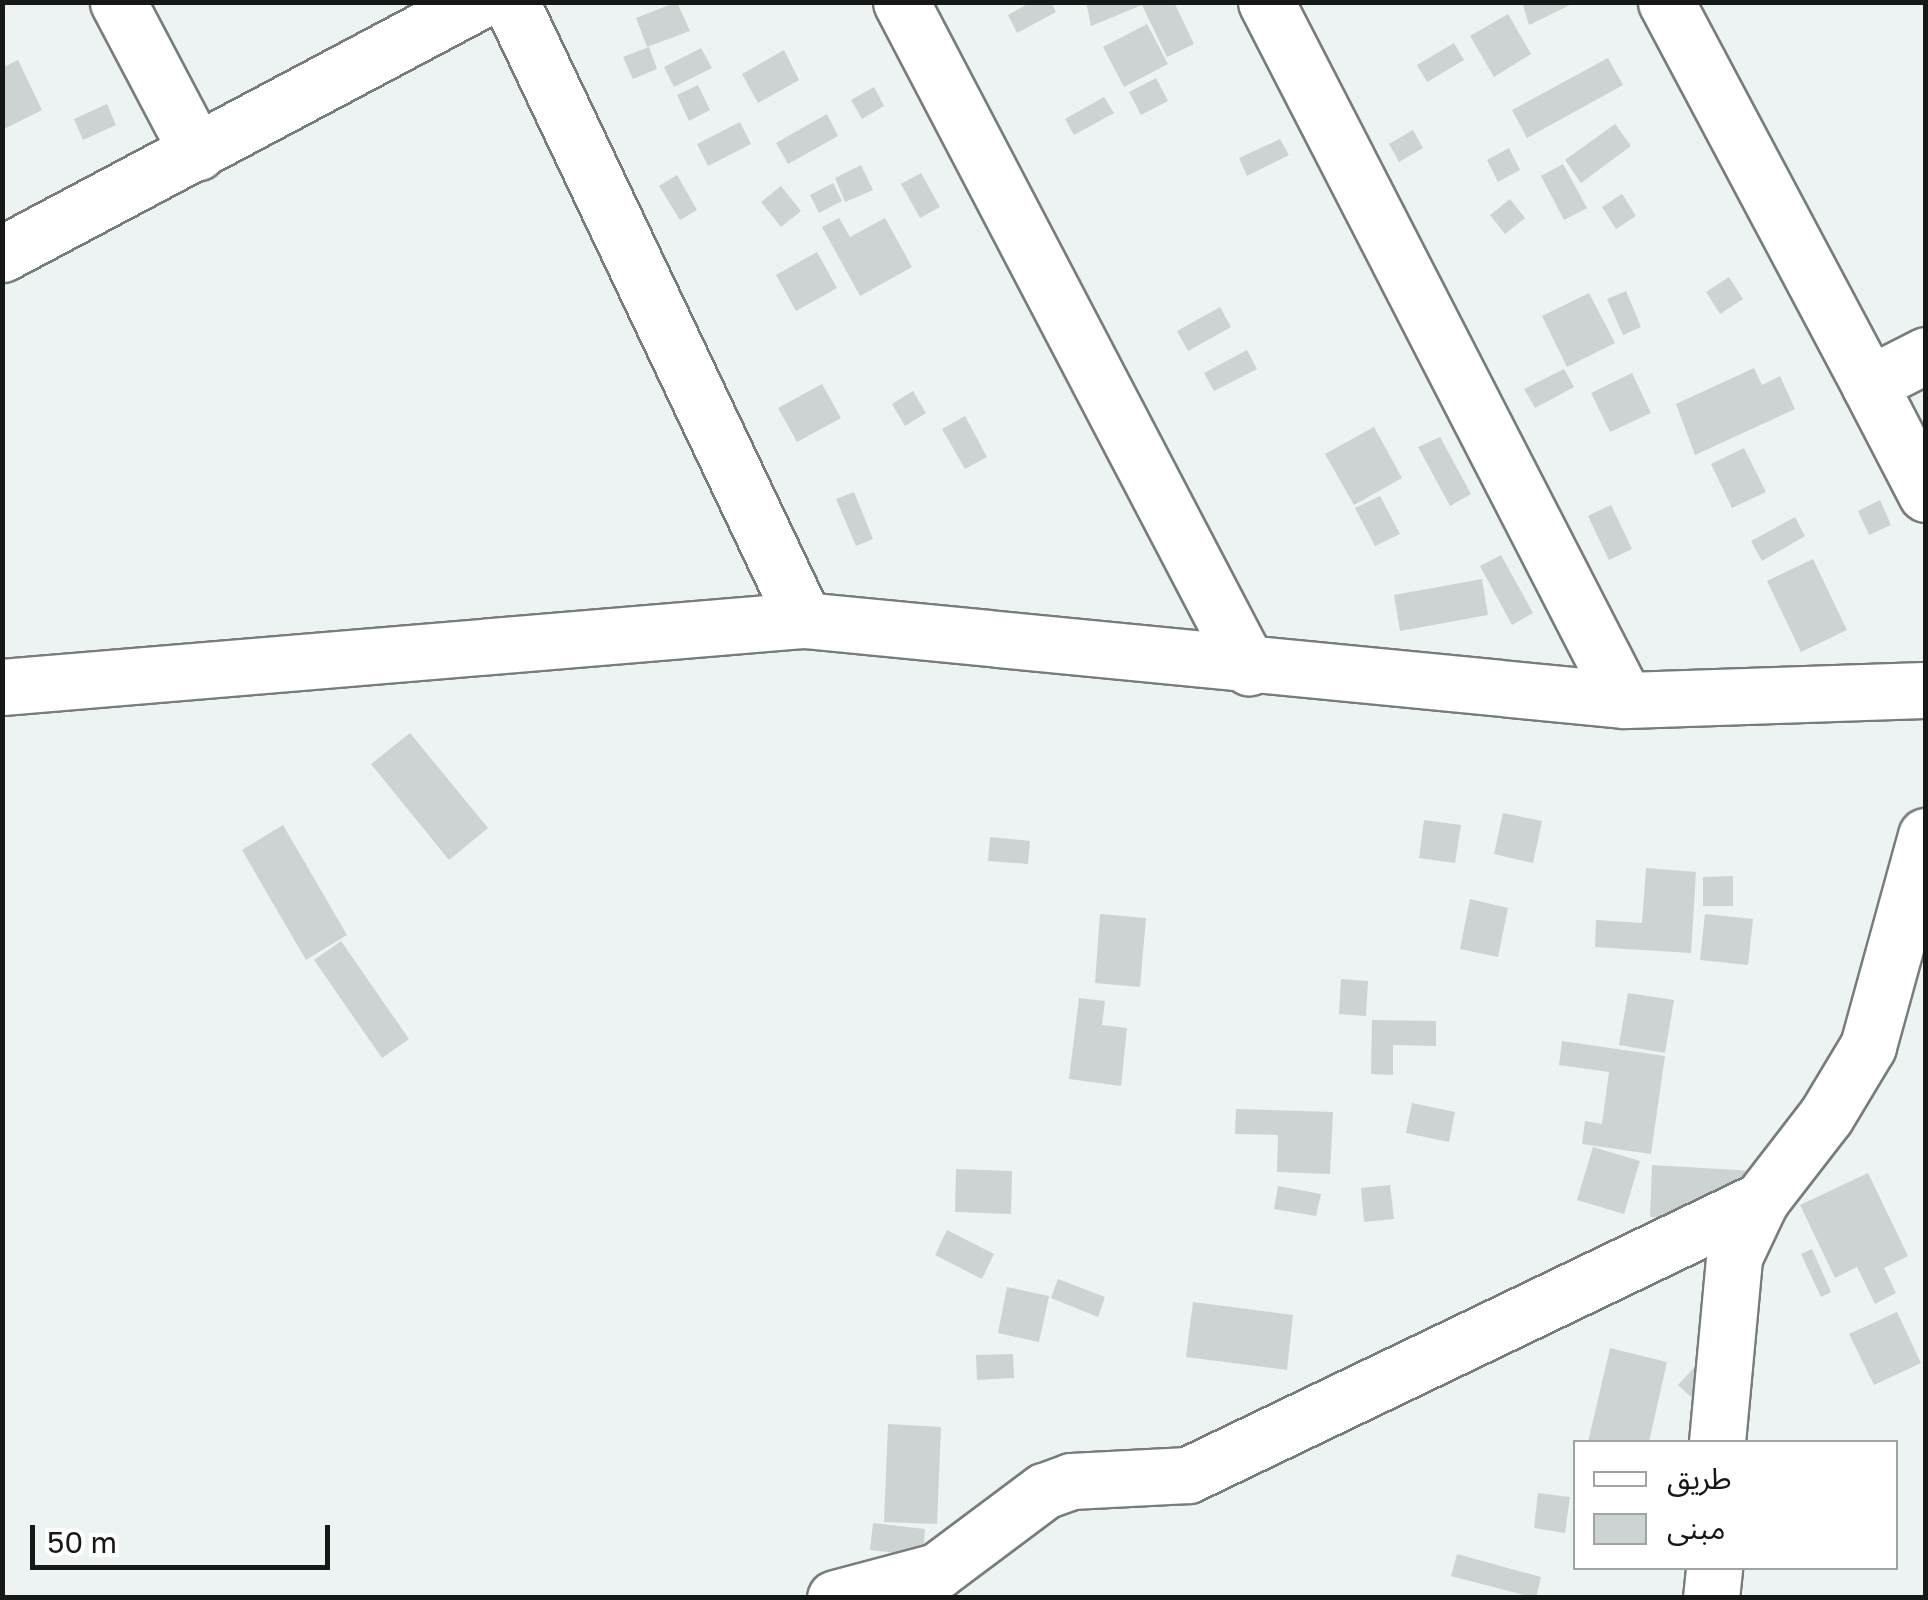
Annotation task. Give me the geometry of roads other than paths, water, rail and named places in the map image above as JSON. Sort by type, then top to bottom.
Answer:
[{"type":"street","points":[[118,2],[197,152]]},
{"type":"street","points":[[2,254],[477,2]]},
{"type":"street","points":[[511,2],[804,620]]},
{"type":"street","points":[[901,2],[1249,666]]},
{"type":"street","points":[[1266,2],[1625,700]]},
{"type":"street","points":[[1666,2],[1926,494]]},
{"type":"street","points":[[1869,384],[1926,355]]},
{"type":"street","points":[[2,687],[804,620],[1625,700],[1926,690]]},
{"type":"street","points":[[1717,1440],[1730,1275],[1761,1200],[1826,1116],[1868,1046],[1926,836]]},
{"type":"street","points":[[834,1598],[936,1571],[1044,1492],[1071,1482],[1145,1482],[1205,1468],[1761,1200]]},
{"type":"street","points":[[1711,1598],[1714,1570]]}]
